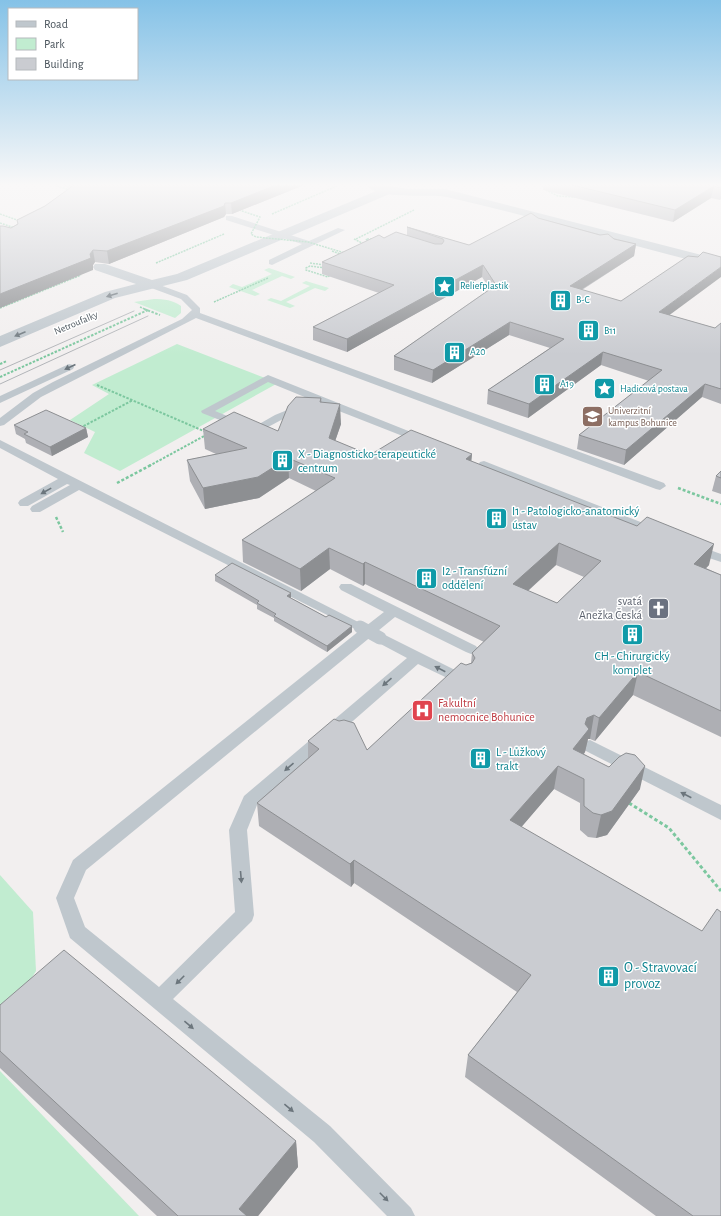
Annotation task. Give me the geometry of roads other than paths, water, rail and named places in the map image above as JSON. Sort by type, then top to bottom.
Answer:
[{"type":"street","name":"Netroufalky","points":[[0,356],[126,301],[169,271],[237,242]]},
{"type":"street","name":"Netroufalky","points":[[0,342],[110,295],[149,284],[182,277],[263,242]]},
{"type":"street","points":[[635,242],[721,264]]},
{"type":"street","points":[[669,242],[721,255]]},
{"type":"street","points":[[100,267],[149,284]]},
{"type":"lane","points":[[301,242],[309,244]]},
{"type":"lane","points":[[276,260],[314,242]]},
{"type":"lane","points":[[0,423],[37,395],[185,321],[195,314],[197,310],[184,297],[149,284]]},
{"type":"lane","points":[[195,314],[660,486]]},
{"type":"lane","points":[[0,400],[141,334],[171,328]]},
{"type":"lane","points":[[321,400],[279,417],[255,432],[206,411],[268,378],[435,445]]},
{"type":"lane","points":[[0,443],[73,482],[464,681]]},
{"type":"lane","points":[[484,465],[669,538]]},
{"type":"lane","points":[[24,503],[73,482]]},
{"type":"lane","points":[[36,509],[73,482]]},
{"type":"lane","points":[[684,544],[721,558]]},
{"type":"lane","points":[[346,587],[471,649]]},
{"type":"lane","points":[[394,610],[79,865],[65,898],[77,932],[322,1134],[403,1216]]},
{"type":"lane","points":[[159,1000],[245,915],[238,830],[250,801],[417,657]]},
{"type":"lane","points":[[590,746],[721,813]]},
{"type":"tram line","points":[[0,370],[134,311]]},
{"type":"tram line","points":[[0,384],[148,316]]},
{"type":"place","name":"Reliefplastik","points":[[445,286]]},
{"type":"place","name":"B-C","points":[[561,300]]},
{"type":"place","name":"B11","points":[[588,331]]},
{"type":"place","name":"A20","points":[[454,352]]},
{"type":"place","name":"A19","points":[[545,384]]},
{"type":"place","name":"Hadicová postava","points":[[604,389]]},
{"type":"place","name":"Univerzitní kampus Bohunice","points":[[593,417]]},
{"type":"place","name":"X - Diagnosticko-terapeutické centrum","points":[[283,461]]},
{"type":"place","name":"I1 - Patologicko-anatomický ústav","points":[[496,518]]},
{"type":"place","name":"I2 - Transfúzní oddělení","points":[[427,578]]},
{"type":"place","name":"svatá Anežka Česká","points":[[658,608]]},
{"type":"place","name":"CH - Chirurgický komplet","points":[[632,635]]},
{"type":"place","name":"Fakultní nemocnice Bohunice","points":[[422,710]]},
{"type":"place","name":"L - Lůžkový trakt","points":[[481,759]]},
{"type":"place","name":"O - Stravovací provoz","points":[[608,976]]}]
